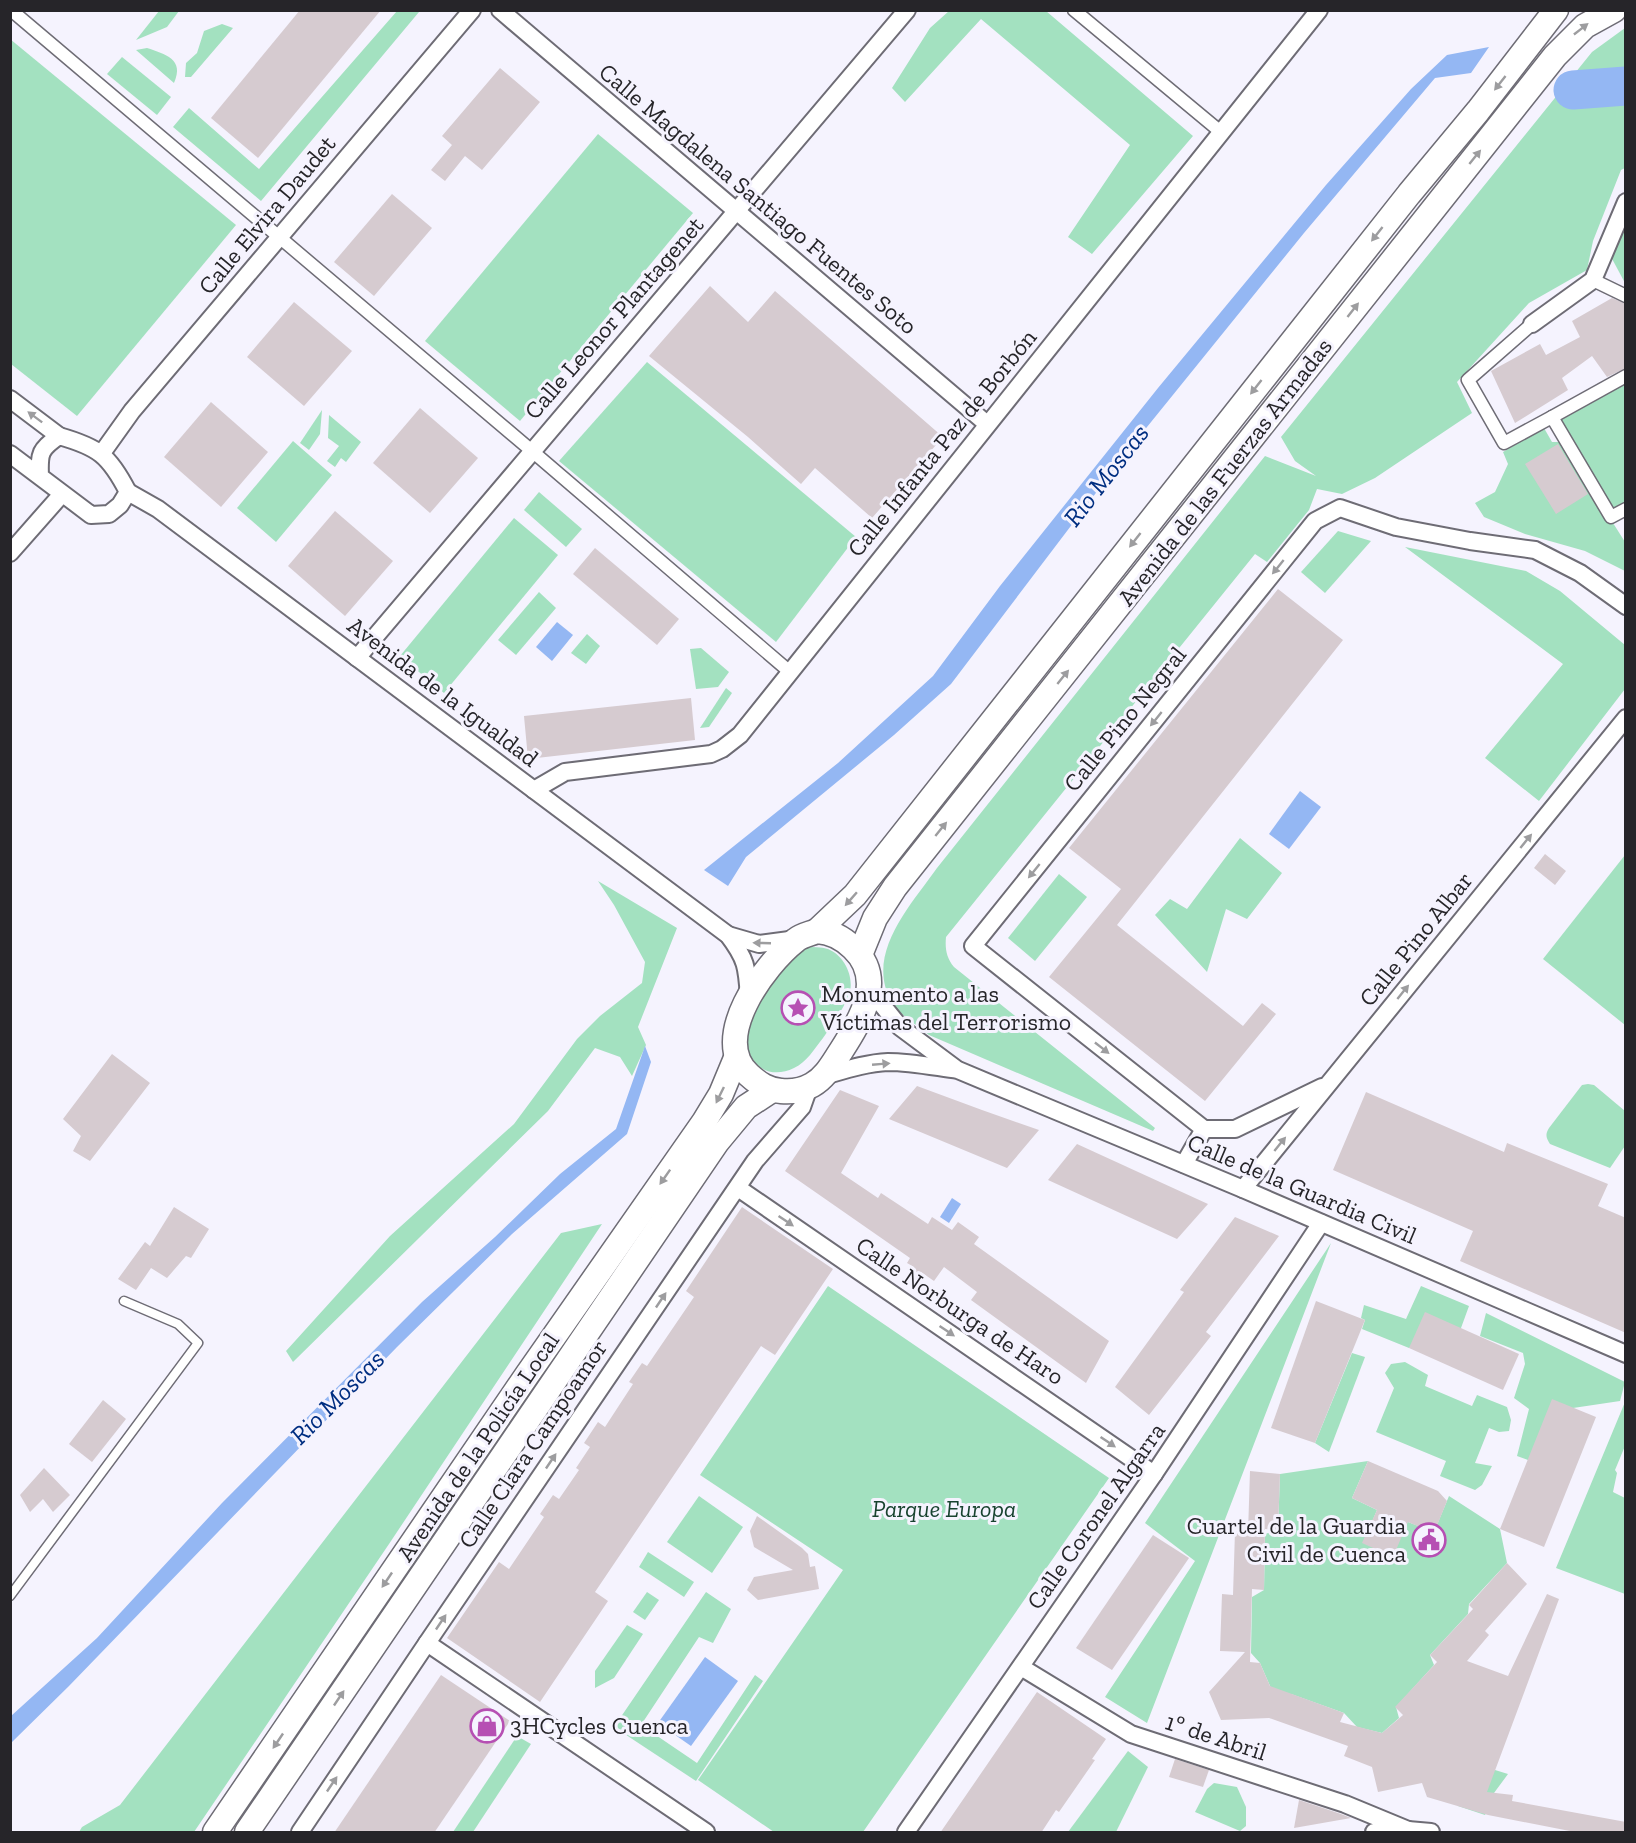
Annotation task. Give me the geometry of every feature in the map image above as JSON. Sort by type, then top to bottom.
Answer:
[{"type":"main road","name":"Avenida de las Fuerzas Armadas","points":[[807,935],[855,895],[1409,194],[1486,102],[1556,10]]},
{"type":"main road","name":"Avenida de las Fuerzas Armadas","points":[[861,955],[875,918],[895,887],[1526,94],[1575,34],[1614,10]]},
{"type":"main road","points":[[827,932],[837,936],[861,955],[870,975],[867,1003],[854,1030],[817,1082],[785,1092],[772,1090],[756,1082],[742,1070],[736,1058],[733,1040],[736,1027],[749,998],[770,967],[807,935],[827,932]]},
{"type":"main road","name":"Avenida de la Policía Local","points":[[215,1833],[526,1375],[704,1122],[721,1094],[736,1058]]},
{"type":"main road","name":"Avenida de la Policía Local","points":[[247,1833],[717,1142],[746,1107],[772,1090]]},
{"type":"street","points":[[11,10],[790,672]]},
{"type":"street","name":"Calle Elvira Daudet","points":[[102,453],[132,411],[472,10]]},
{"type":"street","name":"Calle Magdalena Santiago Fuentes Soto","points":[[500,10],[987,424]]},
{"type":"street","name":"Calle Leonor Plantagenet","points":[[357,658],[907,10]]},
{"type":"street","points":[[1074,10],[1222,133]]},
{"type":"street","name":"Calle Infanta Paz de Borbón","points":[[534,789],[565,772],[696,756],[722,749],[740,735],[1319,10]]},
{"type":"street","points":[[1626,201],[1593,280],[1532,324],[1468,380],[1504,443],[1626,376]]},
{"type":"street","points":[[1593,280],[1626,296]]},
{"type":"street","points":[[10,399],[59,435],[102,453],[116,469],[128,492],[120,505],[109,514],[91,514],[10,454]]},
{"type":"street","points":[[1552,417],[1611,517],[1626,509]]},
{"type":"street","points":[[40,476],[39,456],[46,445],[59,435]]},
{"type":"street","name":"Avenida de la Igualdad","points":[[128,492],[158,510],[728,935],[743,956],[747,966],[749,998]]},
{"type":"street","points":[[10,553],[62,494]]},
{"type":"street","name":"Calle Pino Negral","points":[[973,946],[1315,521],[1340,508],[1396,527],[1535,550],[1580,573],[1626,606]]},
{"type":"street","name":"Calle Pino Albar","points":[[1243,1189],[1626,718]]},
{"type":"street","name":"Avenida de la Igualdad","points":[[728,935],[759,944],[807,935]]},
{"type":"street","name":"Calle de la Guardia Civil","points":[[973,946],[1204,1129]]},
{"type":"street","name":"Calle de la Guardia Civil","points":[[870,990],[900,1027],[958,1070],[1243,1189],[1626,1354]]},
{"type":"street","name":"Calle de la Guardia Civil","points":[[817,1082],[854,1067],[887,1062],[958,1070]]},
{"type":"street","name":"Calle Clara Campoamor","points":[[300,1833],[426,1642],[755,1161],[802,1107],[817,1082]]},
{"type":"street","points":[[1184,1164],[1204,1129],[1235,1129],[1329,1084]]},
{"type":"street","name":"Calle Norburga de Haro","points":[[738,1188],[1154,1474]]},
{"type":"street","name":"Calle Coronel Algarra","points":[[906,1833],[1154,1474],[1321,1223]]},
{"type":"street","points":[[426,1642],[706,1833]]},
{"type":"street","name":"1º de Abril","points":[[1021,1667],[1131,1734],[1345,1804],[1408,1830]]},
{"type":"street","points":[[1374,1833],[1408,1830],[1431,1833]]},
{"type":"lane","points":[[10,1596],[198,1343],[178,1324],[124,1300]]},
{"type":"green space","points":[[159,11],[179,11],[167,27],[136,40]]},
{"type":"green space","points":[[397,11],[419,12],[261,201],[173,127],[189,108],[259,169]]},
{"type":"green space","points":[[949,11],[1046,11],[1193,136],[1092,254],[1068,237],[1130,145],[981,19],[905,102],[892,88],[930,28]]},
{"type":"green space","points":[[222,24],[233,28],[191,77],[185,77],[186,63],[197,53],[204,31]]},
{"type":"green space","points":[[1625,28],[1625,168],[1621,170],[1593,241],[1587,270],[1529,303],[1457,382],[1472,413],[1375,478],[1342,494],[1317,489],[1309,510],[1267,562],[1255,554],[946,937],[949,960],[954,967],[1155,1128],[1153,1131],[929,1035],[894,1006],[884,983],[887,948],[894,930],[915,898],[1265,456],[1316,476],[1295,461],[1281,437],[1592,52]]},
{"type":"green space","points":[[10,39],[236,225],[77,416],[11,364]]},
{"type":"green space","points":[[147,48],[166,55],[175,63],[177,75],[174,83],[136,50]]},
{"type":"green space","points":[[122,57],[171,97],[157,115],[107,74]]},
{"type":"green space","points":[[598,134],[693,213],[520,421],[425,341]]},
{"type":"green space","points":[[1625,223],[1625,283],[1610,255]]},
{"type":"green space","points":[[647,362],[856,537],[776,642],[559,461]]},
{"type":"green space","points":[[1625,377],[1625,513],[1613,523],[1625,542],[1625,571],[1585,551],[1525,534],[1484,517],[1475,503],[1495,492],[1508,464],[1503,452],[1544,428],[1552,442],[1561,442],[1552,417]]},
{"type":"green space","points":[[322,410],[320,434],[309,450],[300,443]]},
{"type":"green space","points":[[329,415],[361,442],[346,462],[341,458],[335,467],[327,461],[339,446],[328,438]]},
{"type":"green space","points":[[293,441],[332,475],[276,542],[237,508]]},
{"type":"green space","points":[[539,492],[582,529],[566,547],[524,510]]},
{"type":"green space","points":[[514,518],[558,555],[444,693],[400,656]]},
{"type":"green space","points":[[1338,531],[1371,541],[1325,593],[1301,572]]},
{"type":"green space","points":[[1405,547],[1526,571],[1560,591],[1625,645],[1625,689],[1539,801],[1485,758],[1563,664]]},
{"type":"green space","points":[[539,592],[556,608],[516,655],[498,640]]},
{"type":"green space","points":[[587,634],[600,646],[586,664],[571,653]]},
{"type":"green space","points":[[701,648],[729,672],[718,687],[696,689],[690,649]]},
{"type":"green space","points":[[726,688],[732,693],[709,727],[700,728]]},
{"type":"green space","points":[[1240,838],[1282,873],[1247,919],[1226,909],[1207,972],[1155,915],[1170,899],[1187,909]]},
{"type":"green space","points":[[1625,855],[1625,1025],[1543,959]]},
{"type":"green space","points":[[1059,874],[1087,897],[1035,961],[1008,938]]},
{"type":"green space","points":[[598,881],[677,928],[638,1027],[646,1045],[632,1076],[620,1057],[595,1048],[548,1111],[293,1362],[286,1351],[390,1236],[514,1124],[577,1039],[600,1016],[642,983],[645,962]]},
{"type":"green space","points":[[805,947],[828,949],[844,962],[851,982],[849,995],[834,1023],[807,1059],[785,1071],[769,1071],[762,1068],[751,1057],[744,1026],[756,1003],[782,965],[790,956]]},
{"type":"green space","points":[[1582,1085],[1594,1085],[1625,1111],[1625,1146],[1610,1168],[1550,1144],[1547,1138],[1549,1128]]},
{"type":"green space","points":[[602,1224],[194,1832],[79,1832],[82,1827],[120,1805],[561,1233]]},
{"type":"green space","points":[[1331,1243],[1147,1723],[1105,1697],[1195,1561],[1145,1523]]},
{"type":"green space","name":"Parque Europa","points":[[828,1286],[1109,1478],[863,1832],[774,1832],[698,1780],[843,1570],[700,1475]]},
{"type":"green space","points":[[1421,1286],[1469,1306],[1461,1328],[1409,1348],[1362,1329],[1365,1320],[1361,1318],[1364,1305],[1406,1319]]},
{"type":"green space","points":[[1486,1313],[1625,1382],[1620,1401],[1573,1408],[1528,1460],[1517,1456],[1529,1409],[1514,1398],[1525,1364],[1523,1353],[1480,1336]]},
{"type":"green space","points":[[1352,1353],[1365,1357],[1329,1452],[1315,1443]]},
{"type":"green space","points":[[1405,1362],[1428,1375],[1425,1386],[1472,1406],[1477,1395],[1507,1407],[1511,1420],[1509,1431],[1499,1432],[1489,1428],[1475,1463],[1492,1466],[1482,1485],[1475,1490],[1440,1476],[1446,1461],[1376,1432],[1394,1388],[1385,1373],[1391,1364]]},
{"type":"green space","points":[[1625,1402],[1625,1446],[1615,1470],[1617,1473],[1613,1492],[1625,1498],[1625,1594],[1556,1568]]},
{"type":"green space","points":[[1368,1461],[1352,1498],[1377,1510],[1363,1543],[1408,1522],[1434,1532],[1449,1496],[1500,1529],[1507,1563],[1469,1604],[1468,1614],[1430,1655],[1434,1665],[1396,1707],[1399,1718],[1382,1733],[1357,1727],[1344,1713],[1291,1694],[1274,1695],[1260,1663],[1251,1653],[1252,1597],[1264,1590],[1265,1534],[1278,1530],[1280,1474]]},
{"type":"green space","points":[[699,1496],[743,1527],[712,1573],[667,1542]]},
{"type":"green space","points":[[648,1552],[694,1582],[684,1597],[639,1567]]},
{"type":"green space","points":[[647,1592],[659,1600],[645,1620],[633,1612]]},
{"type":"green space","points":[[706,1592],[731,1609],[713,1643],[699,1637],[641,1725],[697,1763],[755,1675],[763,1681],[696,1781],[614,1727]]},
{"type":"green space","points":[[627,1625],[643,1634],[614,1678],[595,1688],[595,1671]]},
{"type":"green space","points":[[517,1736],[531,1744],[473,1832],[453,1832]]},
{"type":"green space","points":[[1128,1751],[1148,1767],[1116,1832],[1068,1832]]},
{"type":"green space","points":[[1495,1770],[1508,1774],[1494,1793],[1485,1815],[1458,1806]]},
{"type":"green space","points":[[1214,1783],[1237,1787],[1246,1807],[1246,1826],[1240,1831],[1195,1812],[1207,1789]]},
{"type":"water","points":[[1489,47],[1471,73],[1435,78],[1304,233],[1130,448],[951,684],[894,735],[746,857],[728,886],[704,870],[838,763],[933,676],[1000,586],[1158,388],[1326,185],[1411,89],[1447,55]]},
{"type":"water","points":[[1625,67],[1625,99],[1568,104],[1583,79],[1606,69]]},
{"type":"water","points":[[557,622],[573,635],[552,661],[536,647]]},
{"type":"water","points":[[1300,791],[1321,807],[1289,849],[1269,834]]},
{"type":"water","points":[[645,1046],[651,1062],[627,1134],[512,1234],[397,1347],[11,1743],[11,1716],[97,1638],[222,1503],[422,1302],[495,1237],[560,1174],[616,1129]]},
{"type":"water","points":[[952,1198],[961,1204],[949,1223],[940,1217]]},
{"type":"water","points":[[705,1657],[738,1681],[691,1746],[658,1723]]},
{"type":"building","points":[[300,10],[381,10],[258,158],[211,118]]},
{"type":"building","points":[[500,68],[540,102],[482,170],[465,156],[445,181],[431,170],[452,145],[442,136]]},
{"type":"building","points":[[392,194],[432,228],[374,296],[334,262]]},
{"type":"building","points":[[710,286],[748,322],[775,291],[943,437],[872,518],[815,468],[801,484],[748,437],[649,356]]},
{"type":"building","points":[[1612,298],[1626,304],[1626,368],[1607,377],[1592,356],[1562,378],[1568,390],[1515,423],[1491,371],[1540,344],[1546,355],[1580,337],[1572,321]]},
{"type":"building","points":[[294,302],[352,351],[304,406],[247,357]]},
{"type":"building","points":[[211,402],[268,452],[221,507],[164,457]]},
{"type":"building","points":[[420,408],[478,458],[430,513],[373,463]]},
{"type":"building","points":[[1558,444],[1588,494],[1556,514],[1525,464]]},
{"type":"building","points":[[335,511],[393,561],[345,616],[288,566]]},
{"type":"building","points":[[595,548],[679,619],[657,645],[573,574]]},
{"type":"building","points":[[1278,589],[1343,640],[1117,925],[1243,1026],[1262,1003],[1276,1014],[1205,1101],[1049,977],[1121,889],[1069,848]]},
{"type":"building","points":[[691,698],[695,740],[528,759],[524,716]]},
{"type":"building","points":[[1545,854],[1566,871],[1555,885],[1534,868]]},
{"type":"building","points":[[112,1054],[150,1083],[90,1161],[73,1151],[81,1136],[63,1119]]},
{"type":"building","points":[[917,1086],[1039,1130],[1007,1168],[889,1119]]},
{"type":"building","points":[[840,1090],[879,1106],[841,1173],[878,1198],[881,1193],[928,1224],[932,1217],[952,1230],[958,1222],[979,1237],[974,1244],[1109,1341],[1086,1383],[971,1300],[977,1292],[944,1267],[934,1281],[921,1272],[914,1273],[914,1267],[907,1263],[910,1258],[785,1171]]},
{"type":"building","points":[[1366,1092],[1504,1152],[1507,1143],[1608,1184],[1598,1206],[1626,1218],[1626,1333],[1460,1261],[1473,1231],[1333,1170]]},
{"type":"building","points":[[1077,1144],[1208,1204],[1177,1239],[1048,1180]]},
{"type":"building","points":[[174,1207],[209,1229],[191,1258],[186,1256],[167,1278],[151,1268],[136,1290],[118,1279],[145,1242],[150,1246]]},
{"type":"building","points":[[742,1207],[833,1269],[775,1355],[761,1346],[595,1592],[608,1601],[540,1702],[447,1638],[499,1562],[509,1569],[544,1517],[540,1514],[553,1495],[559,1499],[579,1470],[576,1468],[590,1447],[584,1443],[598,1422],[605,1427],[633,1384],[629,1382],[642,1363],[647,1366],[694,1297],[686,1291]]},
{"type":"building","points":[[1235,1217],[1279,1236],[1206,1332],[1211,1336],[1149,1415],[1115,1387],[1184,1292],[1180,1290]]},
{"type":"building","points":[[1316,1301],[1365,1320],[1315,1443],[1271,1428]]},
{"type":"building","points":[[1425,1312],[1519,1354],[1503,1390],[1409,1348]]},
{"type":"building","points":[[1552,1399],[1596,1417],[1544,1547],[1500,1529]]},
{"type":"building","points":[[103,1400],[126,1419],[92,1462],[69,1444]]},
{"type":"building","points":[[1368,1461],[1438,1491],[1447,1501],[1434,1533],[1408,1522],[1393,1557],[1362,1543],[1377,1510],[1352,1498]]},
{"type":"building","points":[[44,1468],[70,1495],[53,1512],[43,1499],[30,1512],[20,1495]]},
{"type":"building","points":[[1250,1471],[1280,1474],[1278,1530],[1265,1529],[1264,1590],[1252,1589],[1250,1662],[1260,1663],[1270,1686],[1344,1713],[1340,1722],[1382,1733],[1403,1715],[1395,1707],[1437,1662],[1430,1655],[1473,1609],[1469,1605],[1507,1563],[1527,1584],[1485,1631],[1489,1635],[1467,1661],[1508,1676],[1547,1594],[1559,1599],[1487,1792],[1513,1795],[1512,1801],[1626,1822],[1626,1833],[1580,1833],[1488,1815],[1427,1797],[1422,1783],[1378,1792],[1372,1767],[1344,1756],[1348,1746],[1269,1718],[1221,1720],[1209,1692],[1245,1652],[1220,1651],[1222,1594],[1233,1595],[1235,1531],[1248,1533]]},
{"type":"building","points":[[757,1516],[808,1554],[810,1567],[815,1566],[819,1589],[758,1600],[747,1590],[754,1577],[793,1570],[754,1547],[750,1531]]},
{"type":"building","points":[[1153,1535],[1189,1558],[1112,1670],[1076,1648]]},
{"type":"building","points":[[441,1675],[510,1721],[434,1833],[334,1833]]},
{"type":"building","points":[[1037,1692],[1106,1739],[1092,1759],[1095,1760],[1059,1812],[1056,1810],[1041,1833],[940,1833]]},
{"type":"building","points":[[1175,1759],[1209,1770],[1203,1787],[1169,1777]]},
{"type":"building","points":[[1299,1800],[1341,1814],[1351,1818],[1294,1828]]},
{"type":"waterway","name":"Rio Moscas","points":[[1573,90],[1626,86]]},
{"type":"place","name":"Monumento a las Víctimas del Terrorismo","points":[[798,1008]]},
{"type":"place","name":"Cuartel de la Guardia Civil de Cuenca","points":[[1429,1540]]},
{"type":"place","name":"3HCycles Cuenca","points":[[487,1726]]}]
